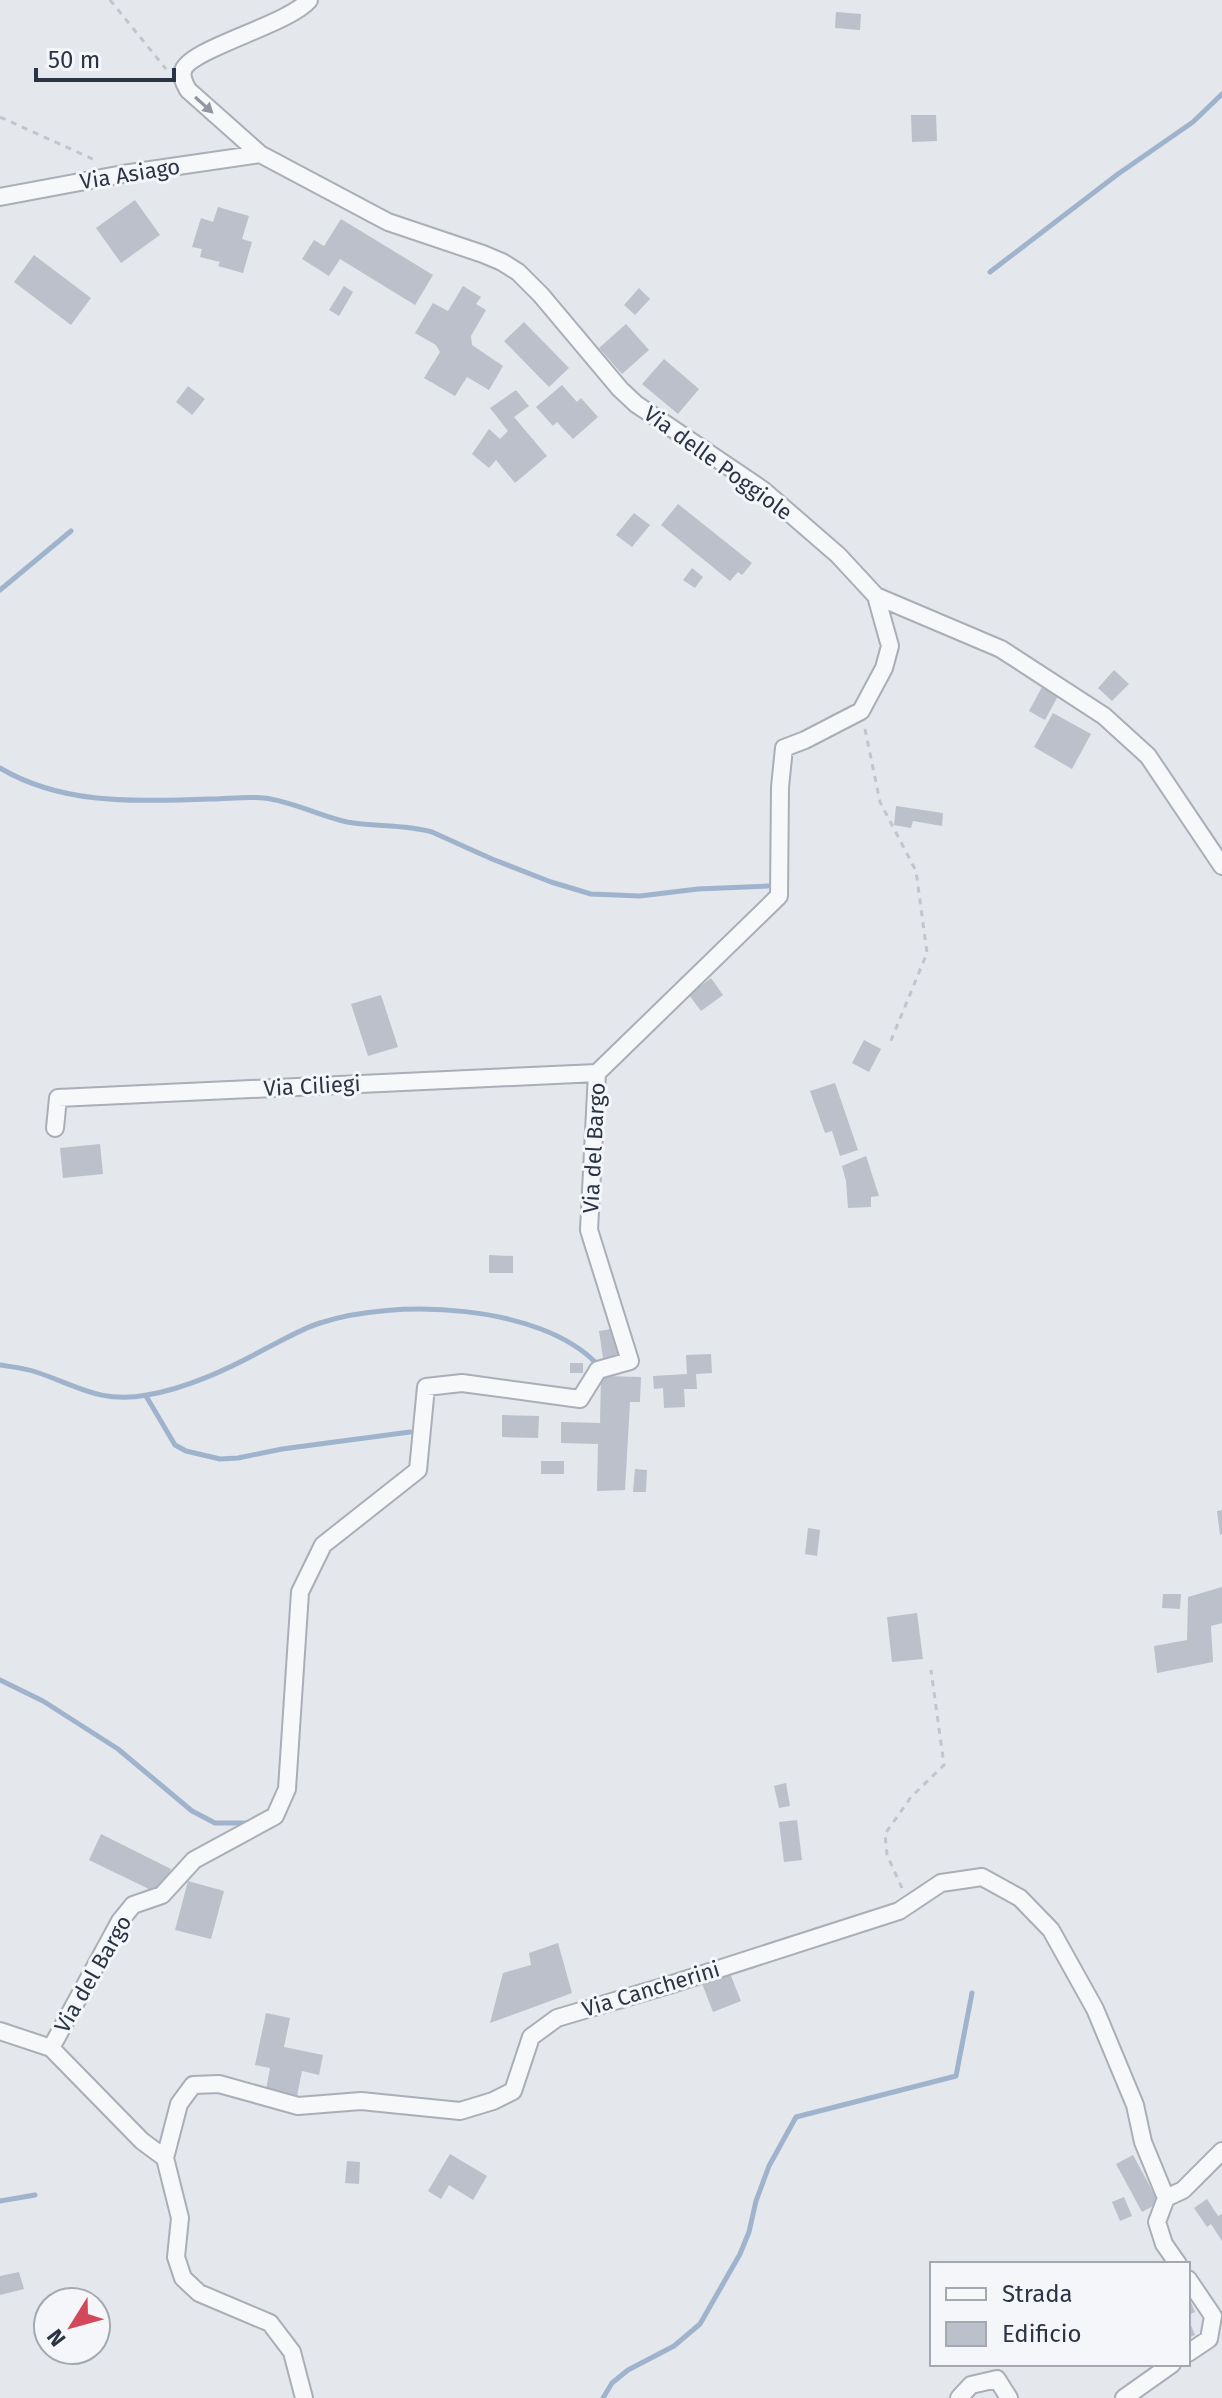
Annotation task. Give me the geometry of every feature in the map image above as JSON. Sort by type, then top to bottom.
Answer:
[{"type":"street","points":[[183,80],[187,64],[196,58],[294,13],[309,0]]},
{"type":"street","name":"Via delle Poggiole","points":[[183,80],[197,99],[260,154],[388,222],[483,254],[518,272],[636,404],[763,490],[838,555],[876,596],[1001,649],[1104,716],[1148,756],[1222,866]]},
{"type":"street","name":"Via Asiago","points":[[0,197],[123,174],[260,154]]},
{"type":"street","points":[[861,711],[884,668],[890,646],[876,596]]},
{"type":"street","name":"Via del Bargo","points":[[51,2048],[120,1921],[133,1905],[162,1895],[194,1860],[275,1816],[287,1789],[300,1592],[323,1545],[418,1470],[426,1387],[462,1383],[580,1399],[598,1370],[630,1361],[589,1230],[597,1073],[779,896],[780,787],[784,748],[861,711]]},
{"type":"street","name":"Via Ciliegi","points":[[55,1128],[58,1098],[597,1073]]},
{"type":"street","name":"Via Cancherini","points":[[165,2158],[179,2104],[193,2085],[219,2084],[298,2106],[361,2101],[460,2111],[513,2091],[531,2037],[557,2018],[899,1911],[941,1883],[982,1877],[1020,1898],[1051,1930],[1095,2009],[1135,2105],[1143,2142],[1166,2198]]},
{"type":"street","points":[[0,2031],[51,2048],[142,2141],[165,2158],[180,2218],[176,2257],[183,2278],[199,2293],[270,2323],[292,2352],[304,2398]]},
{"type":"street","points":[[1177,2262],[1164,2244],[1157,2222],[1166,2198],[1183,2190],[1222,2151]]},
{"type":"street","points":[[1190,2282],[1213,2316],[1209,2339],[1190,2352]]},
{"type":"street","points":[[1124,2398],[1169,2366]]},
{"type":"street","points":[[959,2398],[971,2385],[997,2379],[1009,2398]]},
{"type":"path","points":[[110,0],[170,73],[183,80]]},
{"type":"path","points":[[0,117],[123,174]]},
{"type":"path","points":[[861,711],[880,802],[916,871],[927,953],[890,1043]]},
{"type":"path","points":[[909,1905],[887,1855],[885,1834],[911,1797],[944,1765],[931,1670]]},
{"type":"building","points":[[836,12],[861,14],[860,30],[835,28]]},
{"type":"building","points":[[911,115],[936,115],[937,141],[912,142]]},
{"type":"building","points":[[135,200],[160,235],[121,263],[96,228]]},
{"type":"building","points":[[218,207],[249,216],[242,239],[252,242],[243,273],[200,257],[202,249],[192,247],[201,218],[213,222]]},
{"type":"building","points":[[341,219],[433,275],[415,305],[340,259],[329,276],[302,259],[314,240],[324,246]]},
{"type":"building","points":[[34,255],[91,298],[71,325],[14,282]]},
{"type":"building","points":[[344,286],[353,292],[339,316],[329,310]]},
{"type":"building","points":[[463,286],[481,297],[476,304],[486,310],[471,336],[472,345],[503,366],[489,390],[467,377],[455,396],[424,378],[440,352],[436,345],[415,333],[433,303],[448,311]]},
{"type":"building","points":[[639,288],[650,299],[635,315],[624,305]]},
{"type":"building","points":[[524,322],[569,368],[549,387],[504,341]]},
{"type":"building","points":[[626,324],[649,350],[622,374],[599,348]]},
{"type":"building","points":[[664,359],[699,389],[678,414],[642,384]]},
{"type":"building","points":[[562,385],[577,402],[581,398],[598,417],[573,439],[557,422],[553,426],[536,407]]},
{"type":"building","points":[[188,386],[205,399],[192,415],[176,402]]},
{"type":"building","points":[[516,390],[529,406],[514,417],[547,456],[515,483],[496,460],[489,468],[472,454],[489,429],[500,439],[508,431],[490,408]]},
{"type":"building","points":[[678,504],[752,563],[742,575],[738,572],[730,581],[661,525]]},
{"type":"building","points":[[634,513],[650,525],[632,547],[616,535]]},
{"type":"building","points":[[692,568],[703,577],[695,588],[683,580]]},
{"type":"building","points":[[1114,670],[1129,684],[1112,701],[1098,688]]},
{"type":"building","points":[[1042,687],[1058,696],[1045,720],[1029,711]]},
{"type":"building","points":[[1053,713],[1091,734],[1072,769],[1034,747]]},
{"type":"building","points":[[896,806],[943,813],[942,826],[913,821],[911,828],[894,825]]},
{"type":"building","points":[[711,978],[723,995],[701,1011],[689,995]]},
{"type":"building","points":[[381,995],[398,1047],[368,1056],[351,1004]]},
{"type":"building","points":[[864,1040],[881,1049],[869,1072],[852,1063]]},
{"type":"building","points":[[835,1083],[858,1150],[840,1156],[832,1131],[825,1133],[810,1091]]},
{"type":"building","points":[[100,1144],[103,1174],[63,1178],[60,1148]]},
{"type":"building","points":[[866,1156],[879,1196],[871,1197],[871,1207],[848,1208],[842,1166]]},
{"type":"building","points":[[489,1255],[513,1256],[513,1273],[489,1273]]},
{"type":"building","points":[[617,1328],[621,1355],[603,1358],[599,1331]]},
{"type":"building","points":[[711,1354],[712,1373],[696,1374],[697,1389],[684,1389],[685,1407],[664,1408],[663,1388],[654,1389],[653,1376],[687,1374],[686,1355]]},
{"type":"building","points":[[570,1363],[583,1363],[583,1373],[570,1373]]},
{"type":"building","points":[[601,1376],[641,1377],[640,1402],[630,1402],[625,1490],[597,1491],[598,1444],[561,1443],[561,1422],[600,1423]]},
{"type":"building","points":[[502,1415],[539,1416],[538,1438],[502,1437]]},
{"type":"building","points":[[541,1461],[564,1461],[564,1474],[541,1474]]},
{"type":"building","points":[[635,1469],[647,1470],[646,1492],[633,1492]]},
{"type":"building","points":[[1222,1510],[1222,1534],[1220,1535],[1217,1511]]},
{"type":"building","points":[[808,1528],[820,1530],[817,1556],[805,1554]]},
{"type":"building","points":[[1222,1587],[1222,1623],[1211,1626],[1213,1662],[1157,1673],[1154,1646],[1187,1640],[1188,1597]]},
{"type":"building","points":[[1163,1594],[1181,1594],[1180,1609],[1162,1608]]},
{"type":"building","points":[[917,1613],[923,1659],[892,1662],[887,1617]]},
{"type":"building","points":[[786,1783],[790,1806],[779,1808],[774,1786]]},
{"type":"building","points":[[797,1820],[802,1860],[784,1862],[779,1822]]},
{"type":"building","points":[[101,1834],[171,1869],[159,1894],[89,1860]]},
{"type":"building","points":[[188,1881],[224,1891],[211,1939],[175,1930]]},
{"type":"building","points":[[558,1943],[572,1993],[490,2023],[503,1973],[531,1965],[529,1953]]},
{"type":"building","points":[[729,1971],[741,2001],[713,2012],[701,1981]]},
{"type":"building","points":[[266,2013],[290,2018],[284,2047],[323,2055],[319,2075],[302,2071],[297,2096],[266,2090],[270,2068],[255,2065]]},
{"type":"building","points":[[450,2154],[487,2176],[473,2200],[449,2185],[441,2199],[428,2191]]},
{"type":"building","points":[[1133,2155],[1159,2203],[1142,2212],[1116,2164]]},
{"type":"building","points":[[347,2161],[360,2162],[359,2184],[345,2183]]},
{"type":"building","points":[[1124,2197],[1132,2216],[1120,2221],[1112,2202]]},
{"type":"building","points":[[1207,2199],[1218,2216],[1222,2214],[1222,2241],[1211,2224],[1207,2227],[1194,2208]]},
{"type":"building","points":[[19,2272],[24,2289],[0,2295],[0,2276]]},
{"type":"waterway","points":[[990,272],[1118,174],[1193,122],[1222,94]]},
{"type":"waterway","points":[[0,590],[71,531]]},
{"type":"waterway","points":[[0,768],[24,780],[75,795],[128,800],[264,798],[347,822],[421,829],[551,882],[591,894],[640,896],[698,889],[768,886]]},
{"type":"waterway","points":[[0,1365],[32,1371],[102,1395],[147,1395],[208,1377],[320,1323],[387,1310],[426,1309],[504,1318],[540,1329],[572,1344],[597,1364]]},
{"type":"waterway","points":[[146,1396],[175,1445],[186,1451],[220,1459],[410,1432]]},
{"type":"waterway","points":[[0,1680],[43,1701],[118,1749],[192,1811],[215,1823],[247,1823]]},
{"type":"waterway","points":[[603,2398],[612,2383],[628,2370],[674,2346],[700,2324],[740,2254],[769,2166],[796,2117],[956,2076],[972,1993]]},
{"type":"waterway","points":[[0,2201],[35,2195]]}]
